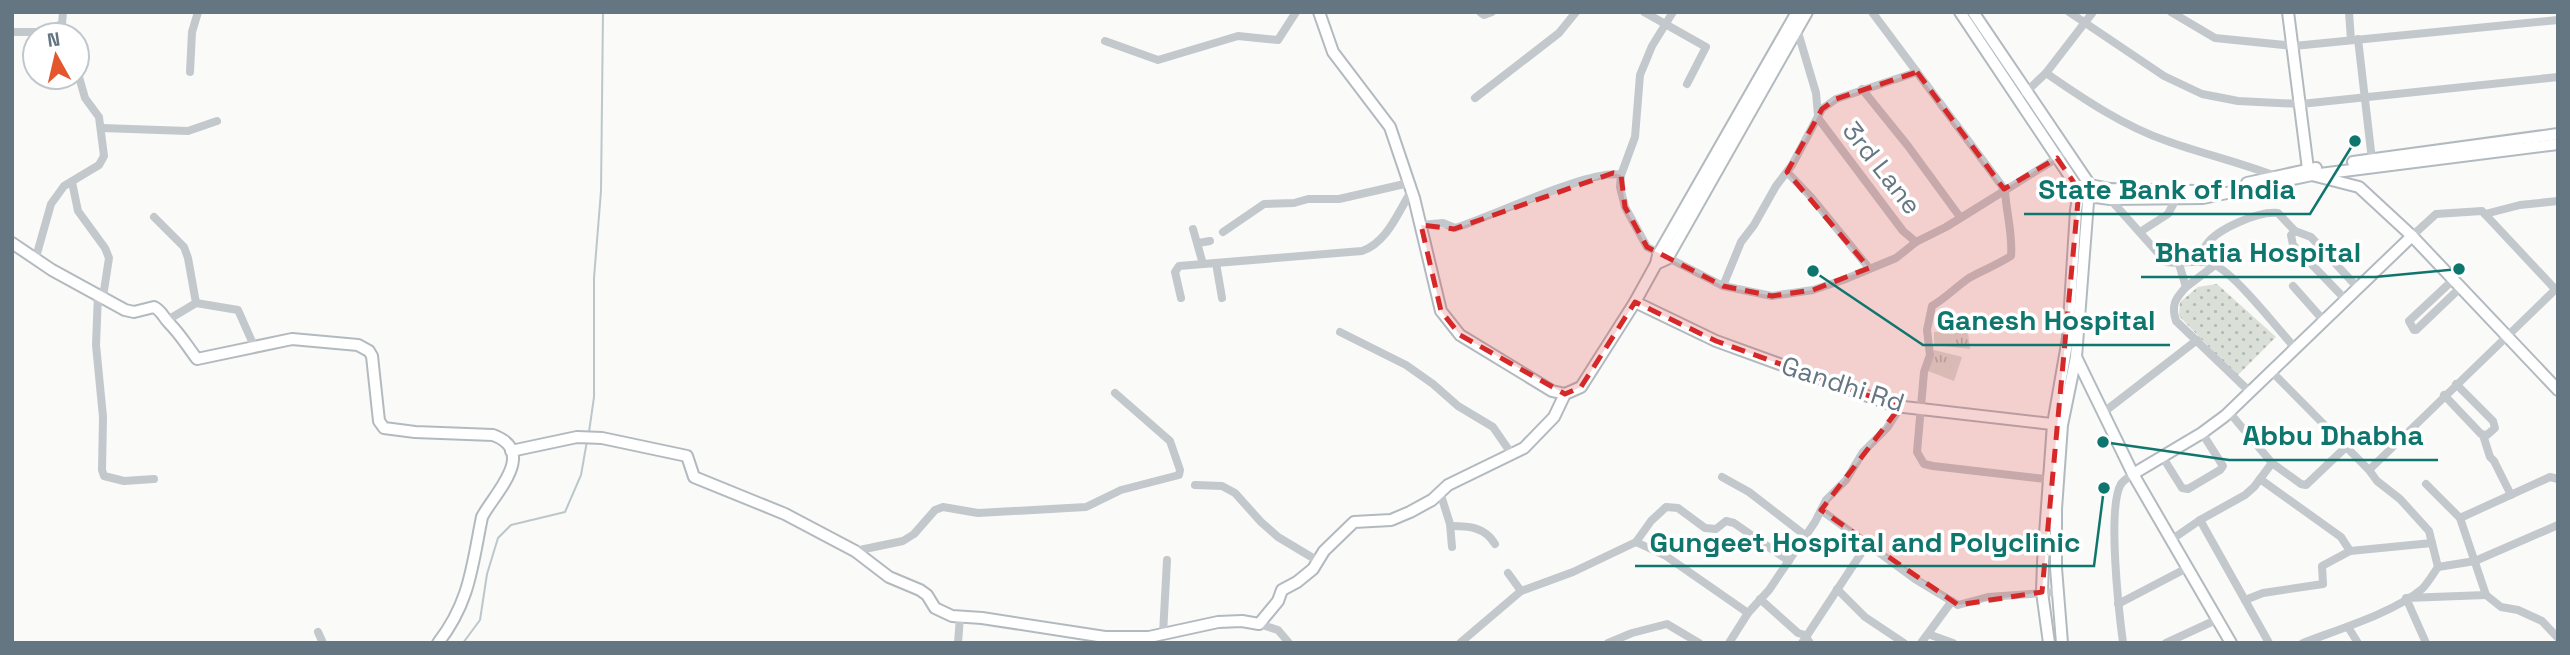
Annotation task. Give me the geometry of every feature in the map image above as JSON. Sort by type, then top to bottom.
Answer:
[{"type":"street","points":[[190,72],[192,32],[198,12]]},
{"type":"street","points":[[1105,41],[1153,60],[1164,60],[1238,36],[1278,40],[1296,12]]},
{"type":"street","points":[[1322,12],[1333,52],[1390,127],[1421,225],[1441,311],[1460,335],[1552,391],[1565,394],[1581,387],[1635,302],[1700,194],[1795,21],[1807,12]]},
{"type":"street","points":[[1480,12],[1484,15],[1492,12]]},
{"type":"street","points":[[1475,98],[1559,33],[1576,12]]},
{"type":"street","points":[[1644,12],[1706,48],[1687,83]]},
{"type":"street","points":[[1673,12],[1640,75],[1635,137],[1621,175],[1620,187],[1625,207],[1647,247],[1660,259],[1723,286],[1772,296],[1813,290],[1896,258],[1916,242],[2061,155]]},
{"type":"street","points":[[1872,12],[2005,190],[2012,240],[2011,256],[1968,279],[1932,306],[1927,331],[1930,355],[1924,372],[1920,408],[1917,452],[1919,459],[1924,464],[2054,480]]},
{"type":"street","points":[[1960,12],[2085,187],[2110,194],[2176,199],[2232,193],[2310,172],[2359,187],[2412,236],[2558,390]]},
{"type":"street","points":[[1973,12],[2061,155]]},
{"type":"street","points":[[2069,12],[2164,76],[2202,94],[2238,101],[2301,104],[2558,77]]},
{"type":"street","points":[[2025,93],[2046,72],[2093,12]]},
{"type":"street","points":[[2171,12],[2214,38],[2294,46],[2557,20],[2558,31]]},
{"type":"street","points":[[2288,12],[2310,172]]},
{"type":"street","points":[[2349,12],[2372,163],[2359,187]]},
{"type":"street","points":[[12,32],[43,32],[62,24],[63,17]]},
{"type":"street","points":[[1795,21],[1816,93],[1818,118]]},
{"type":"street","points":[[1723,286],[1741,242],[1787,172],[1822,109],[1836,99],[1917,72]]},
{"type":"street","points":[[2046,72],[2088,103],[2165,141],[2275,176]]},
{"type":"street","points":[[1862,89],[1960,217]]},
{"type":"street","points":[[36,257],[51,204],[64,186],[99,165],[104,156],[102,128],[96,110],[84,91]]},
{"type":"street","name":"3rd Lane","points":[[1818,118],[1903,231],[1916,242]]},
{"type":"street","points":[[102,128],[188,131],[216,121]]},
{"type":"street","points":[[2110,194],[2222,189],[2275,176],[2558,134]]},
{"type":"street","points":[[2372,163],[2558,144]]},
{"type":"street","points":[[1787,172],[1869,268]]},
{"type":"street","points":[[1421,225],[1443,223],[1455,228],[1586,179],[1613,173],[1621,175]]},
{"type":"street","points":[[72,181],[82,219],[105,248],[109,258],[100,296],[96,345],[103,417],[102,471],[104,476],[124,481],[154,479]]},
{"type":"street","points":[[1223,232],[1264,204],[1294,203],[1308,198],[1339,199],[1410,187]]},
{"type":"street","points":[[1181,299],[1175,269],[1179,266],[1362,251],[1373,247],[1381,240],[1410,187]]},
{"type":"street","points":[[2049,643],[2042,592],[2058,425],[2071,356],[2085,187]]},
{"type":"street","points":[[2110,194],[2166,262],[2203,262],[2215,265],[2230,276],[2295,348]]},
{"type":"street","points":[[2140,232],[2168,214],[2176,199]]},
{"type":"street","points":[[2485,214],[2520,205],[2558,201]]},
{"type":"street","points":[[2123,643],[2118,604],[2115,530],[2119,486],[2133,474],[2202,433],[2230,412],[2437,214],[2478,210],[2485,214],[2556,288],[2369,470]]},
{"type":"street","points":[[2203,262],[2207,243],[2242,221],[2278,213],[2295,231],[2311,237],[2358,288]]},
{"type":"street","points":[[154,217],[184,247],[196,303]]},
{"type":"street","points":[[1193,229],[1203,264]]},
{"type":"street","points":[[2295,231],[2291,235],[2293,245],[2346,300]]},
{"type":"street","points":[[1198,243],[1210,241]]},
{"type":"street","points":[[12,243],[52,270],[125,310],[134,312],[154,307],[161,311],[166,321],[179,331],[197,359],[292,340],[364,347],[369,351],[373,362],[379,421],[384,428],[493,435],[503,440],[511,451],[511,470],[505,484],[487,506],[482,517],[464,601],[453,623],[438,643]]},
{"type":"street","points":[[1216,263],[1222,298]]},
{"type":"street","points":[[2179,264],[2186,287]]},
{"type":"street","points":[[2215,265],[2186,287],[2175,300],[2173,310],[2176,320],[2250,393]]},
{"type":"street","points":[[2458,283],[2446,302],[2414,330],[2409,321],[2438,294],[2458,283]]},
{"type":"street","points":[[2293,286],[2324,321]]},
{"type":"street","points":[[2438,294],[2446,302]]},
{"type":"street","name":"Gandhi Rd","points":[[1635,302],[1716,341],[1901,406],[2058,425]]},
{"type":"street","points":[[166,321],[196,303],[237,310],[254,346]]},
{"type":"street","points":[[1340,332],[1406,365],[1433,384],[1458,407],[1493,427],[1511,453]]},
{"type":"street","points":[[2104,412],[2197,340]]},
{"type":"street","points":[[2071,356],[2104,412],[2133,474],[2231,643]]},
{"type":"street","points":[[2272,372],[2429,531],[2438,567]]},
{"type":"street","points":[[2456,384],[2495,424],[2495,428],[2483,435]]},
{"type":"street","points":[[855,551],[903,541],[914,534],[935,510],[943,507],[978,513],[1086,507],[1121,490],[1179,475],[1180,470],[1170,441],[1115,393]]},
{"type":"street","points":[[1259,624],[1278,601],[1282,590],[1313,569],[1324,551],[1354,522],[1391,520],[1432,500],[1448,485],[1524,448],[1554,417],[1565,394]]},
{"type":"street","points":[[2444,396],[2483,435],[2490,457],[2511,495]]},
{"type":"street","points":[[1729,643],[1748,612],[1769,590],[1806,536],[1826,500],[1846,480],[1863,452],[1886,428],[1901,406]]},
{"type":"street","points":[[2230,412],[2272,463],[2301,484],[2306,485],[2346,447]]},
{"type":"street","points":[[2162,456],[2185,489],[2220,470],[2223,466],[2202,433]]},
{"type":"street","points":[[511,451],[577,437],[602,438],[687,456],[694,477],[785,514],[855,551],[888,577],[920,590],[927,595],[935,608],[960,617],[1105,637],[1150,640],[1163,634],[1218,622],[1242,621],[1278,630],[1289,643]]},
{"type":"street","points":[[2171,540],[2245,495],[2272,463]]},
{"type":"street","points":[[1722,477],[1749,492],[1806,536]]},
{"type":"street","points":[[2460,518],[2550,477],[2558,479]]},
{"type":"street","points":[[2054,480],[2062,643]]},
{"type":"street","points":[[2260,480],[2336,533],[2347,543],[2350,551]]},
{"type":"street","points":[[2426,484],[2460,518],[2486,595],[2501,607],[2518,610],[2542,621],[2555,635]]},
{"type":"street","points":[[1195,485],[1222,486],[1235,493],[1278,537],[1318,561]]},
{"type":"street","points":[[1440,492],[1451,526],[1452,547]]},
{"type":"street","points":[[1460,643],[1521,591],[1573,572],[1636,542],[1661,510],[1671,507],[1678,508],[1705,528],[1716,529],[1726,521],[1734,523],[1788,561]]},
{"type":"street","points":[[1821,510],[1915,579],[1958,605],[1987,597],[2058,592]]},
{"type":"street","points":[[2200,520],[2269,643]]},
{"type":"street","points":[[2303,643],[2348,626],[2406,598],[2423,588],[2438,567],[2475,561],[2558,525]]},
{"type":"street","points":[[1451,526],[1470,526],[1484,531],[1495,544]]},
{"type":"street","points":[[1636,542],[1667,556],[1748,612]]},
{"type":"street","points":[[2245,600],[2263,593],[2323,584],[2322,566],[2350,551],[2432,542]]},
{"type":"street","points":[[1760,599],[1806,640],[1868,543]]},
{"type":"street","points":[[1163,634],[1167,560]]},
{"type":"street","points":[[2118,604],[2187,568]]},
{"type":"street","points":[[1508,573],[1521,591]]},
{"type":"street","points":[[1837,589],[1865,617],[1904,643]]},
{"type":"street","points":[[2406,598],[2486,595]]},
{"type":"street","points":[[2406,598],[2426,643]]},
{"type":"street","points":[[1920,643],[1952,601]]},
{"type":"street","points":[[958,643],[960,617]]},
{"type":"street","points":[[2166,643],[2218,619]]},
{"type":"street","points":[[1608,643],[1632,633],[1667,624],[1699,643]]},
{"type":"street","points":[[2348,626],[2358,643]]},
{"type":"street","points":[[318,632],[323,643]]},
{"type":"street","points":[[1928,634],[1953,643]]},
{"type":"highlighted area","points":[[1917,72],[2004,189],[2057,158],[2079,190],[2042,592],[1958,605],[1821,510],[1900,407],[1716,341],[1635,302],[1581,387],[1565,394],[1460,335],[1441,311],[1421,225],[1454,229],[1613,173],[1621,175],[1625,207],[1647,247],[1723,286],[1772,296],[1813,290],[1869,268],[1787,172],[1822,109],[1836,99]]},
{"type":"green space","points":[[2217,284],[2276,337],[2237,376],[2179,316],[2180,302],[2198,287]]},
{"type":"green space","points":[[1934,332],[1968,333],[1970,349],[1934,345]]},
{"type":"green space","points":[[1934,350],[1962,357],[1954,381],[1928,371]]},
{"type":"waterway","points":[[589,432],[594,397],[594,278],[601,191],[603,12]]},
{"type":"waterway","points":[[463,643],[480,620],[487,574],[498,538],[511,525],[565,512],[581,475],[587,441]]},
{"type":"place","name":"State Bank of India","points":[[2355,141]]},
{"type":"place","name":"Bhatia Hospital","points":[[2459,269]]},
{"type":"place","name":"Ganesh Hospital","points":[[1813,271]]},
{"type":"place","name":"Abbu Dhabha","points":[[2103,442]]},
{"type":"place","name":"Gungeet Hospital and Polyclinic","points":[[2104,488]]}]
